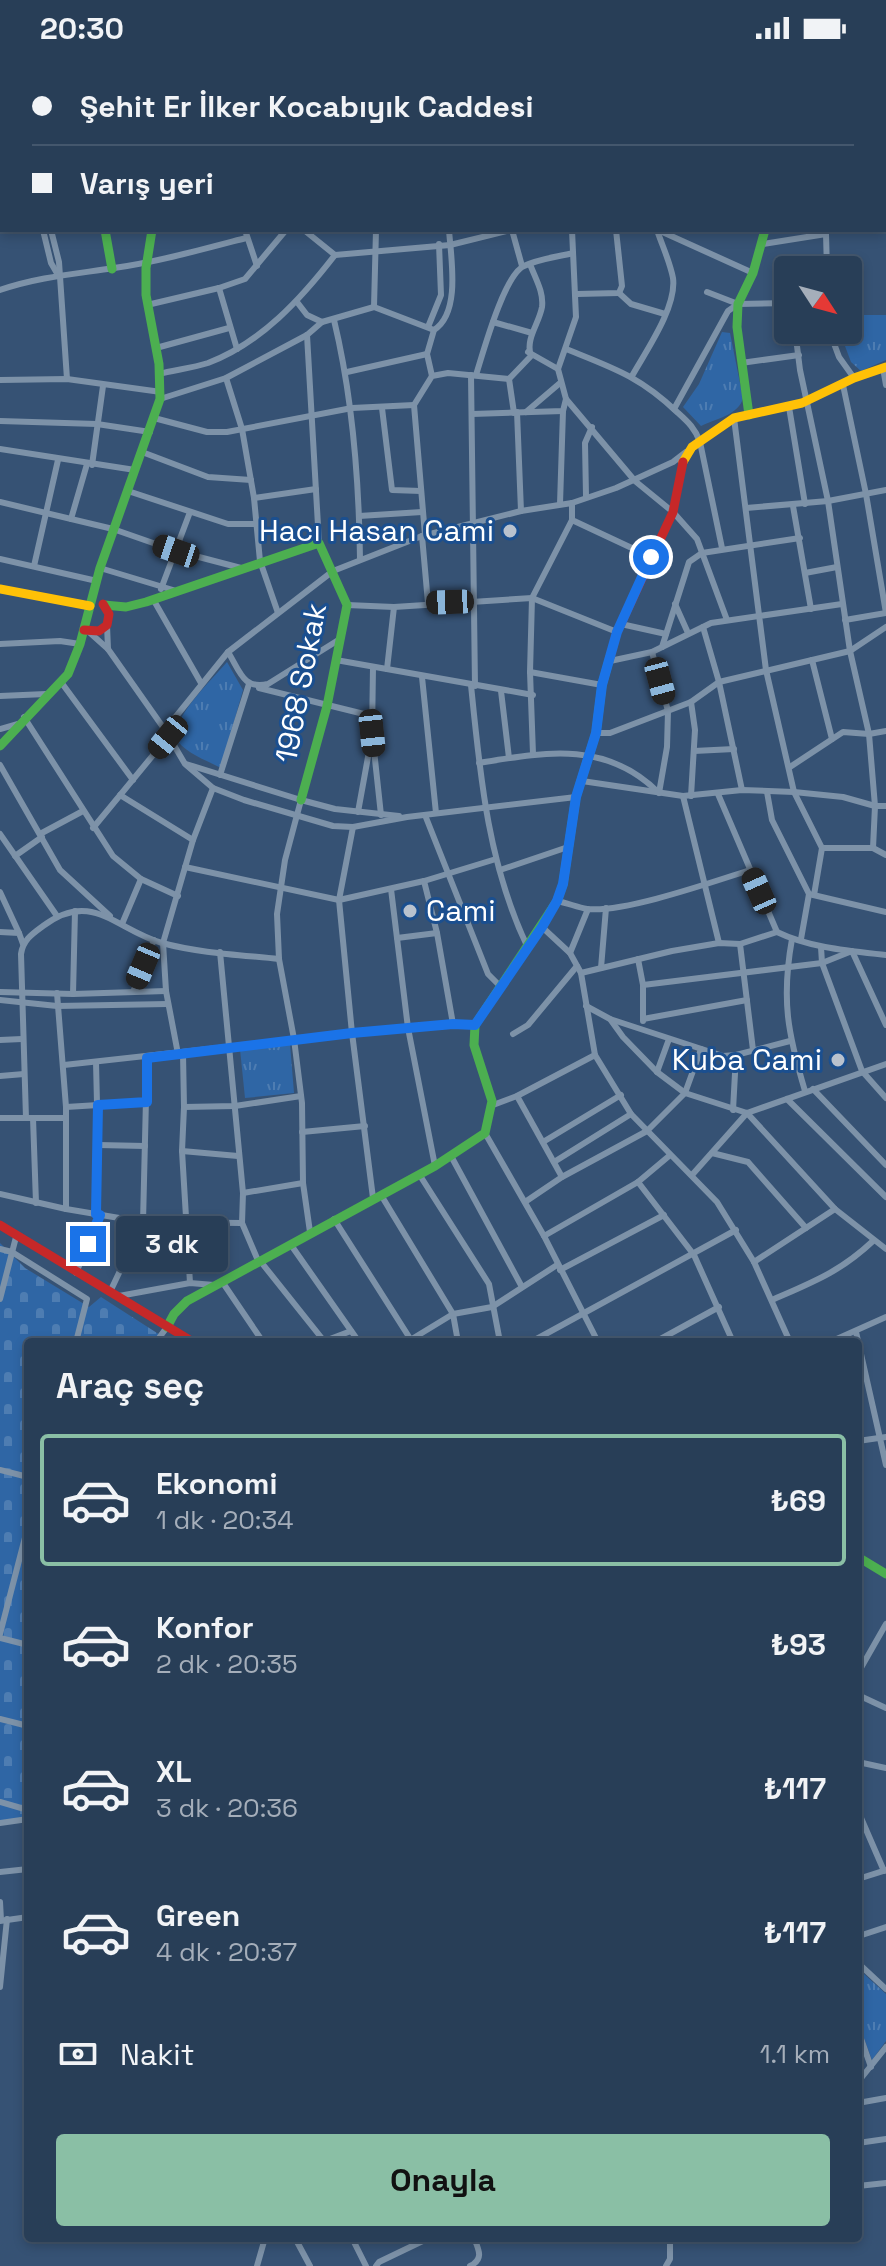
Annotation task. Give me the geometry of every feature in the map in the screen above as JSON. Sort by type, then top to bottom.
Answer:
[{"type":"main road","points":[[105,232],[112,269]]},
{"type":"main road","points":[[0,746],[68,674],[86,630],[100,568],[113,529],[150,432],[160,396],[144,263],[152,232]]},
{"type":"main road","points":[[749,415],[737,327],[738,304],[753,273],[765,232]]},
{"type":"main road","points":[[167,1327],[187,1301],[435,1166],[485,1133],[493,1105],[476,1054],[472,1036],[475,1025],[557,901],[563,884],[576,797],[596,733],[602,685],[619,628],[673,512],[682,463],[696,445],[734,418],[807,401],[885,367]]},
{"type":"main road","points":[[0,589],[126,607],[319,543]]},
{"type":"main road","name":"1968 Sokak","points":[[301,800],[327,706],[347,605],[319,543]]},
{"type":"main road","points":[[104,605],[109,614],[108,623]]},
{"type":"main road","points":[[86,630],[99,631],[126,607]]},
{"type":"main road","points":[[0,1225],[186,1338]]},
{"type":"main road","points":[[862,1559],[886,1574]]},
{"type":"street","points":[[43,232],[51,263],[58,275]]},
{"type":"street","points":[[52,232],[59,262],[67,379]]},
{"type":"street","points":[[147,305],[245,279],[284,232]]},
{"type":"street","points":[[306,232],[335,255],[450,245],[503,232]]},
{"type":"street","points":[[374,307],[376,232]]},
{"type":"street","points":[[0,371],[1,380],[67,379],[160,396],[226,378],[307,335],[322,322],[374,307],[431,328],[442,325],[450,305],[453,272],[449,232]]},
{"type":"street","points":[[509,379],[531,356],[528,352],[532,333],[542,309],[541,292],[512,232]]},
{"type":"street","points":[[572,232],[576,317],[558,369],[566,399],[635,481],[673,512],[697,539],[727,620]]},
{"type":"street","points":[[616,232],[622,286],[619,293]]},
{"type":"street","points":[[632,376],[665,314],[673,292],[673,276],[658,232]]},
{"type":"street","points":[[661,232],[753,273]]},
{"type":"street","points":[[763,244],[826,232],[827,256]]},
{"type":"street","points":[[0,290],[24,281],[144,263],[246,234],[257,266]]},
{"type":"street","points":[[428,603],[414,405],[432,376],[427,354],[441,295],[439,244]]},
{"type":"street","points":[[528,948],[517,927],[496,859],[484,809],[479,763],[473,685],[474,375],[513,275],[526,265],[573,253]]},
{"type":"street","points":[[159,374],[207,363],[237,349],[297,302],[335,255]]},
{"type":"street","points":[[219,288],[237,349]]},
{"type":"street","points":[[707,292],[738,304],[774,303]]},
{"type":"street","points":[[577,294],[619,293],[631,304],[665,314]]},
{"type":"street","points":[[297,302],[307,315],[322,322]]},
{"type":"street","points":[[674,409],[695,375],[718,326],[728,311],[738,304]]},
{"type":"street","points":[[334,320],[352,408],[360,559]]},
{"type":"street","points":[[493,322],[532,333]]},
{"type":"street","points":[[155,348],[229,328]]},
{"type":"street","points":[[307,335],[319,543]]},
{"type":"street","points":[[797,344],[828,501],[850,651],[869,734],[875,806],[873,848]]},
{"type":"street","points":[[834,344],[854,378]]},
{"type":"street","points":[[566,349],[632,376],[656,392],[695,429],[696,445],[722,548]]},
{"type":"street","points":[[528,352],[558,369]]},
{"type":"street","points":[[347,372],[427,354]]},
{"type":"street","points":[[741,363],[799,355]]},
{"type":"street","points":[[885,367],[886,385]]},
{"type":"street","points":[[432,376],[448,373],[509,379]]},
{"type":"street","points":[[226,378],[242,429],[254,498],[260,561],[278,613]]},
{"type":"street","points":[[509,379],[515,412],[521,511]]},
{"type":"street","points":[[525,412],[560,383]]},
{"type":"street","points":[[843,385],[866,494],[886,613],[845,620]]},
{"type":"street","points":[[71,519],[90,464],[103,386]]},
{"type":"street","points":[[560,504],[566,399]]},
{"type":"street","points":[[154,418],[207,432],[242,429],[352,408],[414,405]]},
{"type":"street","points":[[789,407],[805,504]]},
{"type":"street","points":[[382,408],[392,490],[421,491]]},
{"type":"street","points":[[472,414],[563,411]]},
{"type":"street","points":[[734,418],[766,670],[794,792],[822,848],[801,939]]},
{"type":"street","points":[[0,421],[97,424],[150,432]]},
{"type":"street","points":[[586,496],[585,443],[592,427]]},
{"type":"street","points":[[93,828],[133,780],[201,683],[228,652],[333,571],[423,535],[521,511],[572,503],[635,481],[673,462],[696,445]]},
{"type":"street","points":[[0,449],[136,471]]},
{"type":"street","points":[[142,452],[208,477],[251,480]]},
{"type":"street","points":[[34,566],[58,460]]},
{"type":"street","points":[[254,498],[316,489]]},
{"type":"street","points":[[746,508],[793,506],[886,490]]},
{"type":"street","points":[[128,491],[228,524],[257,524]]},
{"type":"street","points":[[0,502],[113,529],[176,551],[245,569]]},
{"type":"street","points":[[533,754],[530,672],[532,598],[572,520],[572,503]]},
{"type":"street","points":[[793,506],[811,609]]},
{"type":"street","points":[[161,589],[190,512]]},
{"type":"street","points":[[359,516],[422,512]]},
{"type":"street","points":[[572,520],[651,557]]},
{"type":"street","points":[[662,647],[689,562],[702,553],[722,548],[750,547],[800,538]]},
{"type":"street","points":[[0,559],[97,581]]},
{"type":"street","points":[[805,573],[837,567]]},
{"type":"street","points":[[100,568],[161,589],[178,591]]},
{"type":"street","points":[[347,605],[394,607],[532,598],[619,628],[666,634]]},
{"type":"street","points":[[153,599],[201,683]]},
{"type":"street","points":[[675,604],[688,633]]},
{"type":"street","points":[[610,661],[652,652],[688,633],[727,620],[760,618],[842,604]]},
{"type":"street","points":[[387,669],[394,607]]},
{"type":"street","points":[[108,623],[108,649]]},
{"type":"street","points":[[703,627],[719,682],[742,790]]},
{"type":"street","points":[[596,733],[610,733],[691,702],[719,682],[850,651],[886,627]]},
{"type":"street","points":[[86,630],[108,649],[185,764],[213,788],[333,826],[353,827],[436,813],[576,797]]},
{"type":"street","points":[[252,686],[268,684],[340,639]]},
{"type":"street","points":[[0,644],[60,641],[80,644]]},
{"type":"street","points":[[228,652],[252,686],[372,716]]},
{"type":"street","points":[[652,652],[668,711],[667,747],[659,793]]},
{"type":"street","points":[[334,659],[533,695]]},
{"type":"street","points":[[812,660],[832,739]]},
{"type":"street","points":[[373,667],[372,733],[381,815]]},
{"type":"street","points":[[530,672],[602,685]]},
{"type":"street","points":[[422,677],[436,813]]},
{"type":"street","points":[[61,682],[133,780]]},
{"type":"street","points":[[220,775],[252,686]]},
{"type":"street","points":[[501,691],[509,758]]},
{"type":"street","points":[[0,696],[50,693]]},
{"type":"street","points":[[691,702],[695,730],[691,796]]},
{"type":"street","points":[[0,729],[21,721],[113,856],[141,879],[178,896]]},
{"type":"street","points":[[790,767],[843,732],[869,734],[886,731]]},
{"type":"street","points":[[358,812],[372,733]]},
{"type":"street","points":[[694,751],[734,749]]},
{"type":"street","points":[[479,763],[533,754],[569,752],[590,755],[622,766],[647,781],[659,793]]},
{"type":"street","points":[[185,764],[301,800],[358,812],[407,817]]},
{"type":"street","points":[[0,765],[60,870],[113,918],[163,943],[279,959]]},
{"type":"street","points":[[582,781],[683,796],[742,790],[794,792],[843,797],[886,806]]},
{"type":"street","points":[[190,1283],[180,1054],[166,991],[163,943],[193,840],[213,788]]},
{"type":"street","points":[[767,792],[772,820],[811,895],[886,912]]},
{"type":"street","points":[[718,794],[777,932],[821,947],[886,955]]},
{"type":"street","points":[[120,795],[193,840]]},
{"type":"street","points":[[683,796],[719,943]]},
{"type":"street","points":[[301,800],[279,890],[277,914],[279,959],[301,1096],[303,1183],[310,1232]]},
{"type":"street","points":[[15,856],[83,811]]},
{"type":"street","points":[[425,815],[488,974],[500,986]]},
{"type":"street","points":[[353,827],[339,900],[352,1033],[377,1196],[453,1314],[457,1338]]},
{"type":"street","points":[[0,834],[57,916]]},
{"type":"street","points":[[500,870],[568,847]]},
{"type":"street","points":[[822,848],[873,848],[886,855]]},
{"type":"street","points":[[185,867],[279,890],[339,900],[424,881],[496,859]]},
{"type":"street","points":[[557,901],[588,909],[606,908],[750,870]]},
{"type":"street","points":[[122,924],[141,879]]},
{"type":"street","points":[[424,881],[437,933],[453,1024]]},
{"type":"street","points":[[391,889],[408,1028],[435,1166]]},
{"type":"street","points":[[0,892],[23,944],[22,1039],[36,1203]]},
{"type":"street","points":[[601,968],[606,908]]},
{"type":"street","points":[[570,953],[588,909]]},
{"type":"street","points":[[23,944],[57,916],[75,911],[113,918]]},
{"type":"street","points":[[73,994],[75,911]]},
{"type":"street","points":[[542,927],[570,953],[579,969],[595,1055],[631,1114],[717,1202],[754,1262],[788,1338]]},
{"type":"street","points":[[0,932],[19,933]]},
{"type":"street","points":[[513,1034],[528,1025],[579,969],[601,968],[719,943],[740,944],[777,932]]},
{"type":"street","points":[[397,938],[437,933]]},
{"type":"street","points":[[792,939],[785,1001],[790,1041],[809,1090],[886,1165]]},
{"type":"street","points":[[133,992],[154,940]]},
{"type":"street","points":[[740,944],[753,1050]]},
{"type":"street","points":[[821,947],[822,963],[862,1071],[886,1098]]},
{"type":"street","points":[[643,985],[822,963],[852,951]]},
{"type":"street","points":[[852,951],[886,1025]]},
{"type":"street","points":[[220,952],[243,1193],[242,1223],[260,1262],[320,1338]]},
{"type":"street","points":[[638,959],[643,985],[642,1029]]},
{"type":"street","points":[[0,992],[73,994],[166,991]]},
{"type":"street","points":[[57,993],[66,1107],[66,1209]]},
{"type":"street","points":[[0,1000],[57,1006],[168,1004]]},
{"type":"street","points":[[643,1019],[747,1000]]},
{"type":"street","points":[[586,1006],[610,1019],[723,1056],[790,1041]]},
{"type":"street","points":[[610,1019],[657,1072],[685,1093],[747,1113],[835,1209],[886,1249]]},
{"type":"street","points":[[64,1065],[352,1033],[453,1024],[475,1025]]},
{"type":"street","points":[[0,1040],[22,1039]]},
{"type":"street","points":[[657,1072],[669,1039]]},
{"type":"street","points":[[525,1202],[562,1177],[647,1131],[685,1093],[701,1049]]},
{"type":"street","points":[[493,1105],[517,1096],[595,1055]]},
{"type":"street","points":[[733,1110],[736,1055]]},
{"type":"street","points":[[114,1294],[143,1222],[147,1058]]},
{"type":"street","points":[[76,1273],[98,1214],[96,1062]]},
{"type":"street","points":[[692,1175],[747,1113],[886,1064]]},
{"type":"street","points":[[0,1076],[24,1074]]},
{"type":"street","points":[[543,1142],[621,1095]]},
{"type":"street","points":[[184,1107],[235,1106],[301,1096]]},
{"type":"street","points":[[517,1096],[562,1177]]},
{"type":"street","points":[[787,1099],[886,1197]]},
{"type":"street","points":[[66,1107],[147,1102]]},
{"type":"street","points":[[554,1162],[631,1114]]},
{"type":"street","points":[[0,1118],[64,1118]]},
{"type":"street","points":[[302,1132],[365,1126]]},
{"type":"street","points":[[485,1133],[544,1236],[596,1338]]},
{"type":"street","points":[[98,1145],[145,1146]]},
{"type":"street","points":[[182,1151],[238,1156]]},
{"type":"street","points":[[712,1153],[748,1162],[806,1228]]},
{"type":"street","points":[[451,1156],[522,1287]]},
{"type":"street","points":[[544,1236],[638,1182],[669,1156]]},
{"type":"street","points":[[419,1174],[489,1284],[499,1338]]},
{"type":"street","points":[[638,1182],[694,1255],[731,1338]]},
{"type":"street","points":[[243,1193],[303,1183]]},
{"type":"street","points":[[0,1194],[143,1222],[242,1223]]},
{"type":"street","points":[[754,1262],[835,1209]]},
{"type":"street","points":[[414,1338],[453,1314],[492,1307],[522,1287],[664,1215]]},
{"type":"street","points":[[334,1219],[407,1338]]},
{"type":"street","points":[[540,1338],[736,1230]]},
{"type":"street","points":[[0,1299],[16,1237]]},
{"type":"street","points":[[772,1300],[830,1275],[852,1261],[873,1241]]},
{"type":"street","points":[[291,1245],[356,1338]]},
{"type":"street","points":[[0,1249],[12,1252],[87,1299],[77,1338]]},
{"type":"street","points":[[114,1294],[190,1283],[220,1284],[260,1338]]},
{"type":"street","points":[[662,1338],[719,1307]]},
{"type":"street","points":[[840,1338],[886,1317]]},
{"type":"street","points":[[159,1338],[167,1327]]},
{"type":"street","points":[[333,1338],[351,1331]]},
{"type":"street","points":[[856,1332],[858,1338]]},
{"type":"street","points":[[862,1355],[883,1437],[886,1465]]},
{"type":"street","points":[[862,1440],[883,1437]]},
{"type":"street","points":[[0,1470],[24,1476]]},
{"type":"street","points":[[24,1542],[0,1636],[24,1644]]},
{"type":"street","points":[[862,1666],[886,1624]]},
{"type":"street","points":[[862,1697],[886,1708]]},
{"type":"street","points":[[0,1719],[24,1725]]},
{"type":"street","points":[[862,1763],[886,1768]]},
{"type":"street","points":[[0,1802],[24,1809]]},
{"type":"street","points":[[0,1823],[24,1820]]},
{"type":"street","points":[[862,1820],[885,1870],[862,1878]]},
{"type":"street","points":[[0,1872],[24,1869]]},
{"type":"street","points":[[0,1902],[3,1920],[0,1987]]},
{"type":"street","points":[[3,1920],[24,1917]]},
{"type":"street","points":[[862,1935],[886,1927]]},
{"type":"street","points":[[862,1967],[886,1989]]},
{"type":"street","points":[[862,2041],[871,2067]]},
{"type":"street","points":[[862,2077],[886,2047]]},
{"type":"street","points":[[862,2102],[886,2098]]},
{"type":"street","points":[[862,2142],[886,2139]]},
{"type":"street","points":[[862,2186],[886,2183]]},
{"type":"street","points":[[257,2266],[264,2242]]},
{"type":"street","points":[[297,2242],[310,2266]]},
{"type":"street","points":[[354,2242],[366,2266]]},
{"type":"street","points":[[376,2266],[421,2242]]},
{"type":"street","points":[[470,2266],[479,2259],[476,2242]]},
{"type":"street","points":[[666,2266],[670,2259],[670,2242]]},
{"type":"green space","points":[[862,315],[886,315],[886,360],[861,371],[851,362],[844,344],[862,344]]},
{"type":"green space","points":[[722,332],[730,333],[743,398],[737,409],[701,426],[683,407],[699,384]]},
{"type":"green space","points":[[227,662],[243,690],[221,768],[189,751],[174,736],[189,706]]},
{"type":"green space","points":[[290,1044],[294,1093],[245,1098],[240,1049]]},
{"type":"green space","points":[[0,1243],[25,1268],[89,1307],[101,1297],[165,1338],[24,1338],[24,1820],[0,1823]]},
{"type":"green space","points":[[862,1975],[886,1994],[886,2041],[872,2060],[862,2033]]},
{"type":"traffic: fast","points":[[105,232],[112,269]]},
{"type":"traffic: fast","points":[[0,746],[68,674],[80,644],[100,568],[160,399],[159,364],[146,295],[146,268],[152,232]]},
{"type":"traffic: fast","points":[[749,415],[737,327],[738,304],[753,273],[764,232]]},
{"type":"traffic: fast","points":[[104,605],[126,607],[146,602],[319,543],[347,605],[327,706],[301,800]]},
{"type":"traffic: fast","points":[[167,1327],[187,1301],[435,1166],[485,1133],[492,1101],[474,1045],[475,1025],[557,901],[563,884],[576,797],[596,733],[602,685],[610,657]]},
{"type":"traffic: fast","points":[[862,1559],[886,1574]]},
{"type":"traffic: slow","points":[[683,462],[692,447],[734,418],[802,403],[854,378],[886,367]]},
{"type":"traffic: slow","points":[[0,589],[90,606]]},
{"type":"traffic: jam","points":[[610,657],[617,632],[673,512],[683,462]]},
{"type":"traffic: jam","points":[[84,630],[99,631],[107,625],[109,614],[103,604]]},
{"type":"traffic: jam","points":[[0,1225],[186,1338]]},
{"type":"place","name":"Hacı Hasan Cami","points":[[510,531]]},
{"type":"place","name":"Cami","points":[[410,911]]},
{"type":"place","name":"Kuba Cami","points":[[838,1060]]},
{"type":"route","points":[[88,1244],[100,1215],[96,1214],[98,1105],[147,1102],[147,1058],[352,1033],[453,1024],[475,1025],[557,901],[563,884],[576,797],[596,733],[602,685],[617,632],[651,557]]}]
